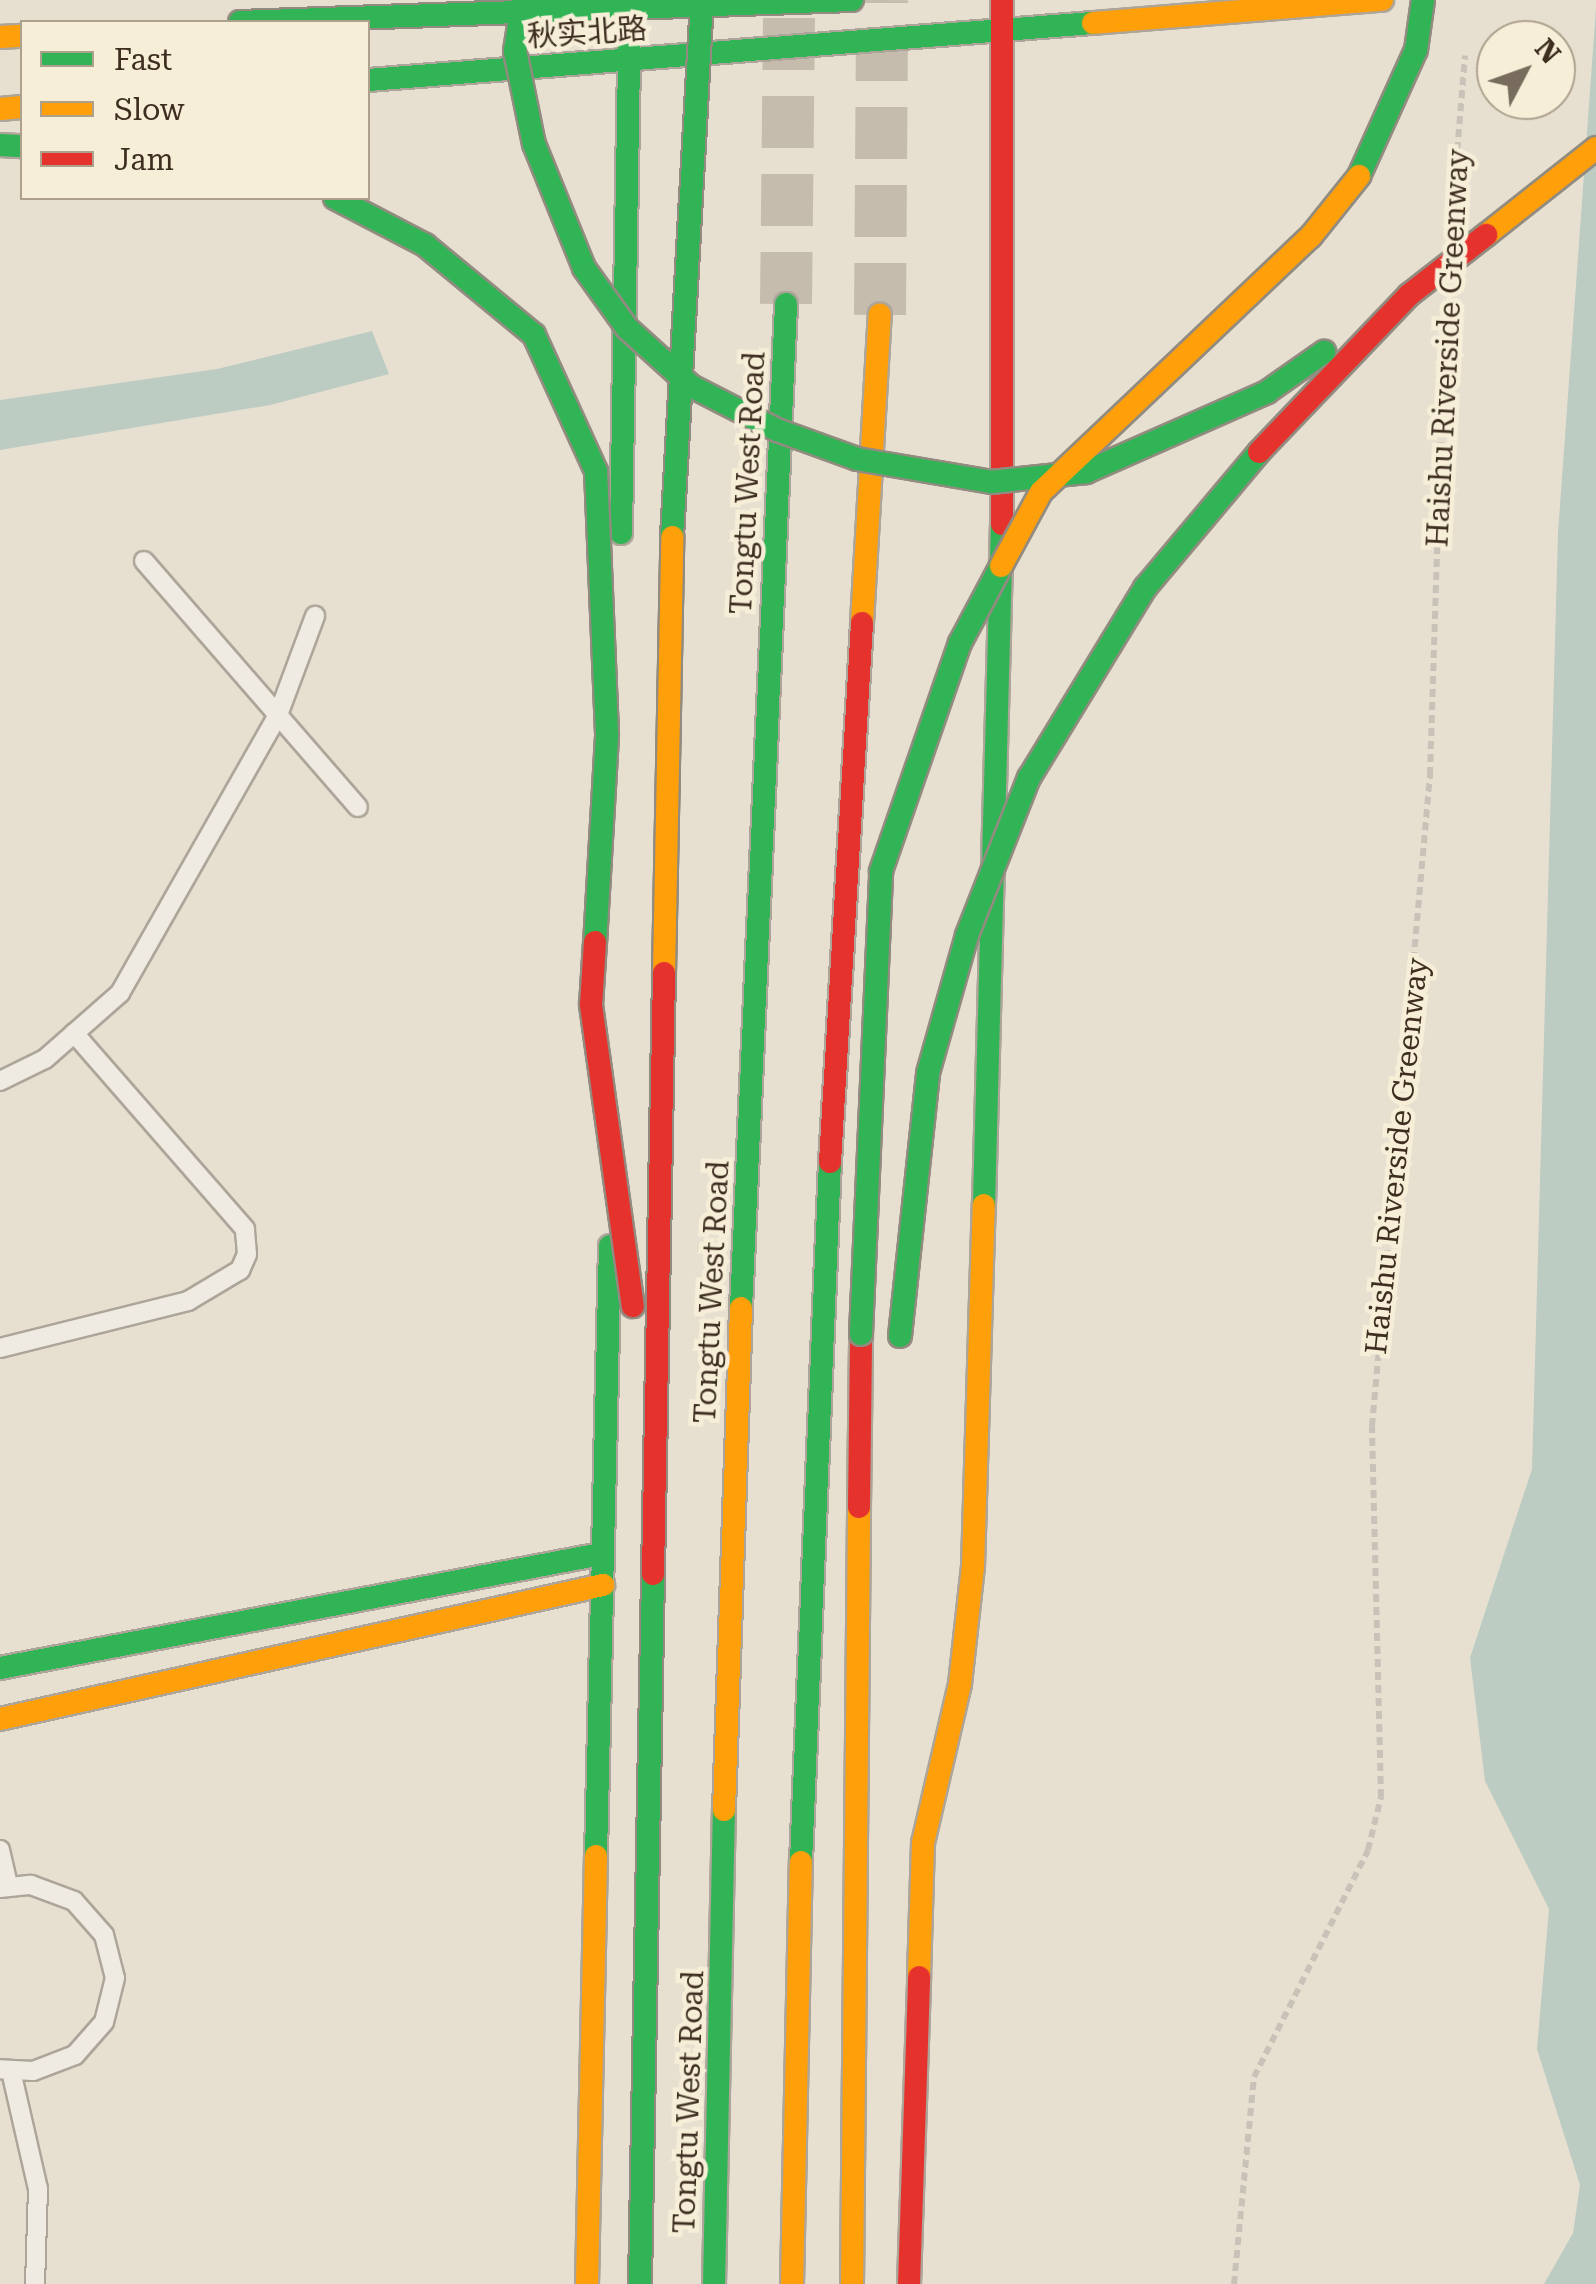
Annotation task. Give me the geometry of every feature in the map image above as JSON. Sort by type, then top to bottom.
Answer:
[{"type":"main road","points":[[522,0],[515,51],[552,210],[616,313],[691,386],[857,460],[991,482],[1086,472],[1266,392],[1408,295],[1596,148]]},
{"type":"main road","points":[[587,2284],[605,1553],[630,0]]},
{"type":"main road","points":[[640,2284],[650,1454],[662,1290],[673,503],[702,0]]},
{"type":"main road","points":[[296,20],[852,0]]},
{"type":"main road","points":[[909,2284],[923,1843],[960,1684],[973,1567],[1002,589],[1007,35],[1002,0]]},
{"type":"main road","name":"秋实北路","points":[[370,80],[1007,35],[1382,0]]},
{"type":"main road","points":[[852,2284],[853,1781],[862,1248],[886,855],[960,643],[1041,492],[1312,236],[1356,182],[1416,50],[1423,0]]},
{"type":"main road","points":[[339,200],[425,245],[534,335],[596,471],[607,736],[591,1005],[650,1454]]},
{"type":"main road","points":[[898,1372],[928,1073],[967,935],[1029,778],[1145,588],[1408,295]]},
{"type":"main road","name":"Tongtu West Road","points":[[714,2284],[730,1545],[786,304]]},
{"type":"main road","points":[[792,2284],[807,1549],[880,314]]},
{"type":"main road","points":[[0,1668],[605,1553]]},
{"type":"main road","points":[[853,1781],[886,1557]]},
{"type":"main road","points":[[0,1719],[603,1586]]},
{"type":"lane","points":[[144,562],[358,807]]},
{"type":"lane","points":[[0,1081],[74,1033],[120,993],[278,715],[315,616]]},
{"type":"lane","points":[[0,1348],[188,1301],[240,1270],[247,1254],[245,1230],[74,1033]]},
{"type":"lane","points":[[0,1850],[4,1887],[74,1901],[104,1935],[115,1978],[104,2022],[75,2055],[6,2070],[38,2188],[35,2284]]},
{"type":"path","name":"Haishu Riverside Greenway","points":[[1451,226],[1466,38]]},
{"type":"path","name":"Haishu Riverside Greenway","points":[[1234,2284],[1254,2077],[1368,1850],[1381,1798],[1372,1426],[1430,775],[1444,301]]},
{"type":"shaded area","points":[[1596,8],[1596,2284],[1544,2284],[1573,2233],[1580,2185],[1537,2049],[1549,1909],[1485,1781],[1470,1658],[1532,1469],[1558,533]]},
{"type":"shaded area","points":[[372,331],[389,374],[270,405],[0,450],[0,400],[217,369]]},
{"type":"tunnel","points":[[880,315],[882,0]]},
{"type":"tunnel","points":[[786,304],[789,1]]},
{"type":"traffic: fast","points":[[523,0],[515,51],[534,144],[584,268],[627,328],[691,386],[777,430],[857,459],[991,482],[1086,472],[1267,392],[1324,352]]},
{"type":"traffic: fast","points":[[621,533],[630,0]]},
{"type":"traffic: fast","points":[[672,537],[702,0]]},
{"type":"traffic: fast","points":[[296,20],[852,0]]},
{"type":"traffic: fast","points":[[1359,176],[1416,50],[1423,0]]},
{"type":"traffic: fast","points":[[370,80],[1093,23]]},
{"type":"traffic: fast","points":[[0,145],[20,146]]},
{"type":"traffic: fast","points":[[339,200],[425,245],[534,335],[596,471],[607,736],[595,942]]},
{"type":"traffic: fast","points":[[741,1308],[786,304]]},
{"type":"traffic: fast","points":[[900,1336],[928,1073],[967,935],[1029,778],[1145,588],[1259,452]]},
{"type":"traffic: fast","points":[[984,1205],[1002,524]]},
{"type":"traffic: fast","points":[[861,1334],[881,871],[960,643],[1001,566]]},
{"type":"traffic: fast","points":[[801,1862],[830,1162]]},
{"type":"traffic: fast","points":[[596,1856],[610,1246]]},
{"type":"traffic: fast","points":[[0,1668],[596,1555]]},
{"type":"traffic: fast","points":[[640,2284],[653,1574]]},
{"type":"traffic: fast","points":[[714,2284],[724,1810]]},
{"type":"traffic: slow","points":[[1093,23],[1382,0]]},
{"type":"traffic: slow","points":[[0,37],[20,36]]},
{"type":"traffic: slow","points":[[0,109],[20,107]]},
{"type":"traffic: slow","points":[[1486,235],[1596,148]]},
{"type":"traffic: slow","points":[[1001,566],[1041,492],[1311,236],[1359,176]]},
{"type":"traffic: slow","points":[[862,623],[880,315]]},
{"type":"traffic: slow","points":[[664,973],[672,537]]},
{"type":"traffic: slow","points":[[919,1977],[923,1843],[960,1684],[973,1567],[984,1205]]},
{"type":"traffic: slow","points":[[724,1810],[741,1308]]},
{"type":"traffic: slow","points":[[852,2284],[859,1507]]},
{"type":"traffic: slow","points":[[0,1719],[603,1585]]},
{"type":"traffic: slow","points":[[587,2284],[596,1856]]},
{"type":"traffic: slow","points":[[792,2284],[801,1862]]},
{"type":"traffic: jam","points":[[1002,0],[1002,524]]},
{"type":"traffic: jam","points":[[1259,452],[1409,295],[1486,235]]},
{"type":"traffic: jam","points":[[830,1162],[862,623]]},
{"type":"traffic: jam","points":[[595,942],[591,1005],[633,1306]]},
{"type":"traffic: jam","points":[[653,1574],[664,973]]},
{"type":"traffic: jam","points":[[859,1507],[861,1334]]},
{"type":"traffic: jam","points":[[909,2284],[919,1977]]}]
